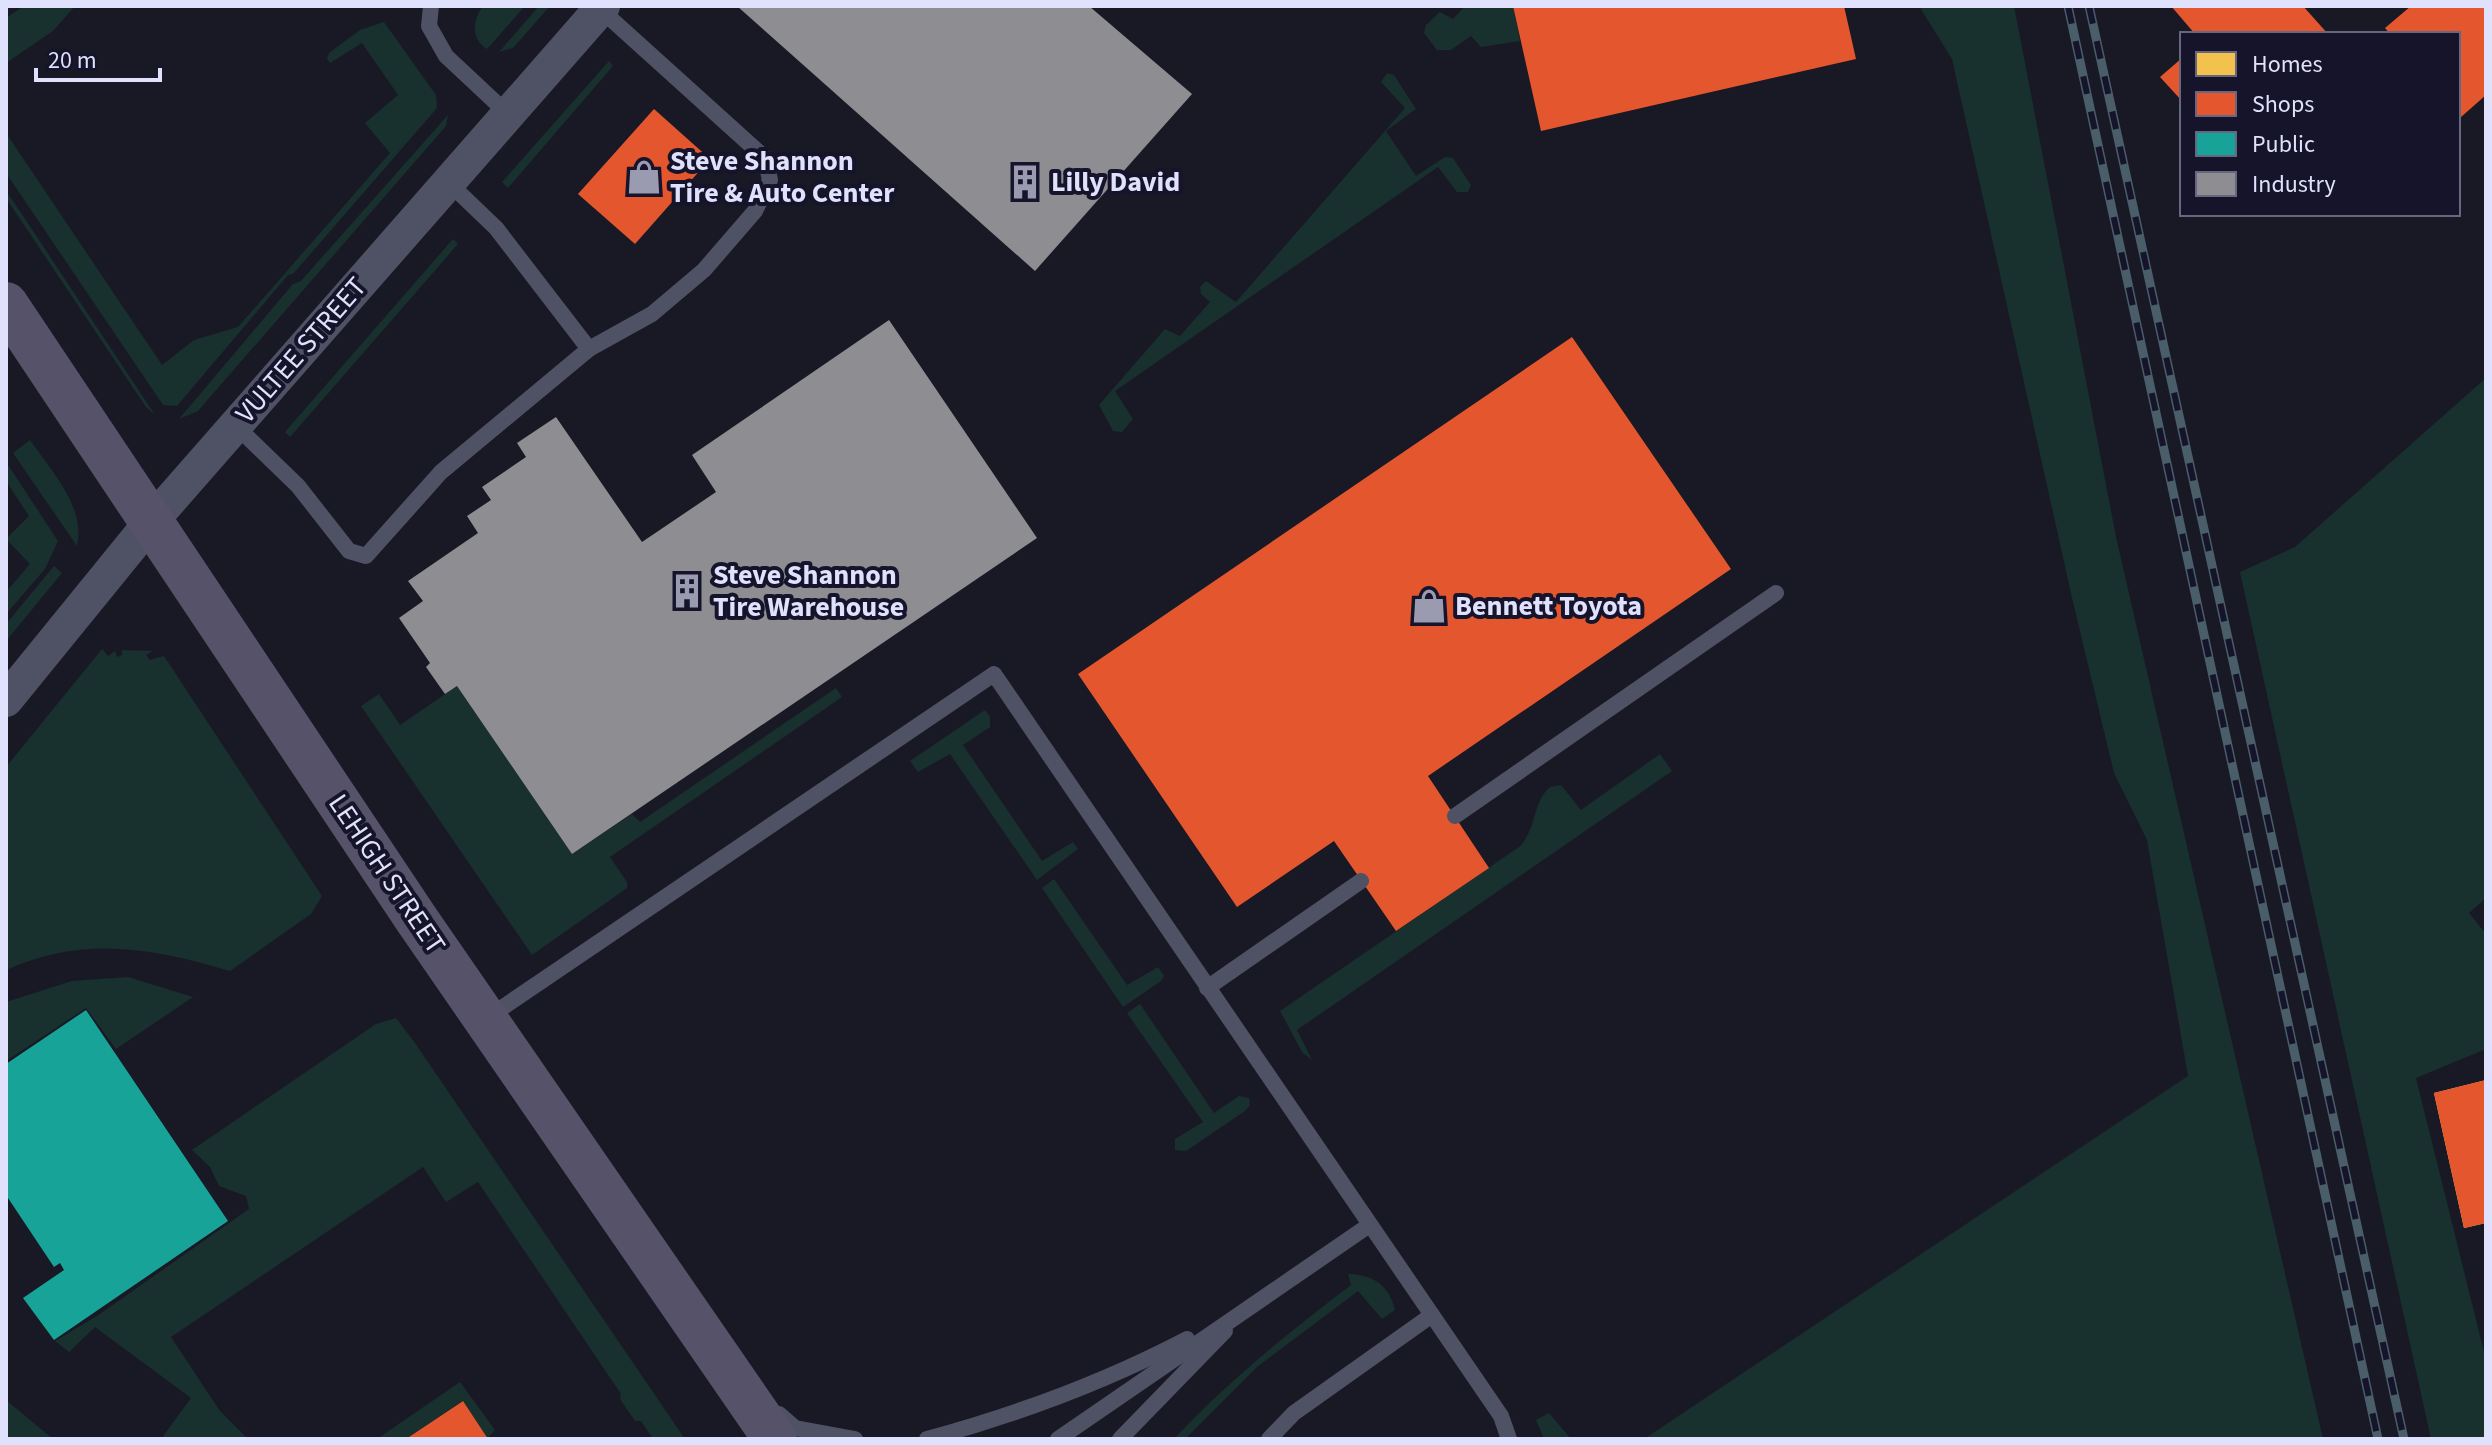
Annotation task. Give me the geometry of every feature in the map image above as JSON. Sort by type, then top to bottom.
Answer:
[{"type":"main road","name":"LEHIGH STREET","points":[[6,304],[150,523],[486,1019],[775,1439]]},
{"type":"street","name":"VULTEE STREET","points":[[6,700],[150,523],[602,8]]},
{"type":"lane","points":[[431,6],[429,26],[446,56],[508,114]]},
{"type":"lane","points":[[235,425],[298,486],[349,551],[366,556],[441,472],[589,349],[652,314],[704,270],[755,211],[770,180],[765,158],[602,8]]},
{"type":"lane","points":[[448,182],[496,228],[589,349]]},
{"type":"lane","points":[[1455,816],[1776,593]]},
{"type":"lane","points":[[486,1019],[994,674],[1368,1226],[1501,1416],[1505,1437]]},
{"type":"lane","points":[[1207,988],[1361,881]]},
{"type":"lane","points":[[1058,1439],[1368,1226]]},
{"type":"lane","points":[[927,1439],[1018,1414],[1119,1375],[1252,1305]]},
{"type":"lane","points":[[1120,1439],[1252,1305]]},
{"type":"lane","points":[[1269,1439],[1294,1413],[1432,1315]]},
{"type":"lane","points":[[723,1363],[795,1428],[855,1439]]},
{"type":"green space","points":[[24,6],[75,6],[53,31],[6,63],[6,18]]},
{"type":"green space","points":[[483,6],[525,6],[487,49],[478,40],[475,29]]},
{"type":"green space","points":[[539,6],[550,6],[513,48],[499,52]]},
{"type":"green space","points":[[1465,6],[1513,6],[1520,41],[1481,47],[1471,36],[1451,50],[1437,50],[1424,33],[1426,25],[1440,12],[1453,19]]},
{"type":"green space","points":[[1919,6],[2014,6],[2116,537],[2323,1439],[1644,1439],[2188,1076],[2147,840],[2114,773],[1952,59]]},
{"type":"green space","points":[[384,22],[436,95],[437,108],[293,274],[288,275],[177,406],[163,405],[6,173],[6,133],[162,365],[194,340],[238,327],[390,153],[365,123],[398,95],[362,43],[330,63],[327,59],[329,53],[360,30]]},
{"type":"green space","points":[[609,61],[613,66],[508,188],[502,182]]},
{"type":"green space","points":[[1387,73],[1394,75],[1416,109],[1386,131],[1416,176],[1445,157],[1453,158],[1471,185],[1468,192],[1457,192],[1438,167],[1115,391],[1133,419],[1122,432],[1113,431],[1099,405],[1165,329],[1180,336],[1210,302],[1201,294],[1200,287],[1206,281],[1236,302],[1405,108],[1381,82]]},
{"type":"green space","points":[[448,115],[446,126],[198,411],[179,419],[293,284],[301,281]]},
{"type":"green space","points":[[6,191],[155,415],[146,407],[6,198]]},
{"type":"green space","points":[[453,239],[458,244],[290,437],[285,432]]},
{"type":"green space","points":[[2486,378],[2486,898],[2469,913],[2486,934],[2486,1049],[2416,1078],[2486,1360],[2486,1439],[2431,1439],[2240,572],[2295,547]]},
{"type":"green space","points":[[30,440],[72,503],[78,532],[77,546],[13,453]]},
{"type":"green space","points":[[8,465],[58,541],[45,569],[6,614],[6,592],[30,564],[6,539],[29,516],[6,481]]},
{"type":"green space","points":[[54,566],[62,573],[6,641],[6,624]]},
{"type":"green space","points":[[102,649],[108,656],[115,651],[117,657],[122,655],[122,650],[153,651],[146,655],[150,660],[164,656],[322,896],[311,914],[230,971],[173,956],[118,949],[63,952],[6,970],[6,767]]},
{"type":"green space","points":[[457,686],[572,854],[632,814],[640,822],[836,688],[842,697],[610,857],[627,882],[627,888],[532,955],[361,706],[379,694],[400,725]]},
{"type":"green space","points":[[985,710],[990,717],[990,727],[963,745],[1042,861],[1073,842],[1078,849],[1037,880],[950,754],[918,772],[910,761]]},
{"type":"green space","points":[[1660,754],[1672,771],[1297,1030],[1312,1060],[1302,1052],[1280,1011],[1519,847],[1529,833],[1540,800],[1550,787],[1561,785],[1581,810]]},
{"type":"green space","points":[[1054,879],[1127,985],[1158,967],[1164,976],[1161,981],[1123,1007],[1042,888]]},
{"type":"green space","points":[[128,977],[193,997],[116,1049],[86,1008],[6,1061],[6,1002],[72,981]]},
{"type":"green space","points":[[1140,1004],[1214,1113],[1239,1096],[1249,1098],[1250,1105],[1245,1111],[1186,1151],[1175,1150],[1175,1139],[1203,1122],[1127,1013]]},
{"type":"green space","points":[[396,1018],[685,1439],[653,1439],[641,1421],[635,1421],[620,1399],[621,1394],[478,1182],[446,1202],[423,1167],[171,1337],[220,1411],[248,1439],[161,1439],[191,1398],[95,1327],[69,1352],[55,1341],[97,1316],[249,1209],[246,1196],[219,1186],[210,1167],[192,1150],[376,1024]]},
{"type":"green space","points":[[1348,1274],[1379,1283],[1389,1294],[1395,1310],[1382,1319],[1358,1291],[1257,1367],[1185,1439],[1174,1439],[1259,1358],[1351,1285]]},
{"type":"green space","points":[[460,1382],[495,1430],[487,1439],[462,1401],[406,1439],[377,1439]]},
{"type":"green space","points":[[6,1400],[53,1439],[6,1439]]},
{"type":"green space","points":[[1549,1413],[1571,1439],[1544,1439],[1536,1420]]},
{"type":"building: Homes","points":[[2486,1080],[2486,1223],[2464,1228],[2434,1093]]},
{"type":"building: Shops","points":[[1513,6],[1844,6],[1856,59],[1541,131]]},
{"type":"building: Shops","points":[[2171,6],[2303,6],[2326,32],[2193,32]]},
{"type":"building: Shops","points":[[2411,6],[2486,6],[2486,95],[2461,117],[2460,32],[2388,32],[2385,28]]},
{"type":"building: Shops","points":[[2180,60],[2180,99],[2160,77]]},
{"type":"building: Shops","name":"Steve Shannon Tire & Auto Center","points":[[654,109],[710,159],[635,244],[578,194]]},
{"type":"building: Shops","name":"Bennett Toyota","points":[[1572,337],[1731,569],[1428,776],[1489,868],[1396,931],[1334,841],[1237,907],[1078,674]]},
{"type":"building: Shops","points":[[2486,1080],[2486,1223],[2464,1228],[2434,1093]]},
{"type":"building: Shops","points":[[463,1401],[488,1439],[406,1439]]},
{"type":"building: Public","points":[[86,1010],[228,1221],[54,1340],[23,1298],[64,1270],[60,1263],[54,1267],[6,1195],[6,1064]]},
{"type":"building: Industry","name":"Lilly David","points":[[737,6],[1089,6],[1192,94],[1035,271]]},
{"type":"building: Industry","name":"Steve Shannon Tire Warehouse","points":[[889,320],[1037,538],[572,854],[457,686],[445,694],[426,667],[430,663],[399,618],[423,601],[408,581],[478,533],[467,516],[491,500],[482,487],[526,457],[517,443],[556,417],[642,542],[716,492],[692,455]]},
{"type":"railway","points":[[2068,6],[2378,1439]]},
{"type":"railway","points":[[2089,6],[2404,1439]]},
{"type":"place","name":"Steve Shannon Tire & Auto Center","points":[[644,177]]},
{"type":"place","name":"Lilly David","points":[[1025,182]]},
{"type":"place","name":"Steve Shannon Tire Warehouse","points":[[687,591]]},
{"type":"place","name":"Bennett Toyota","points":[[1429,606]]}]
